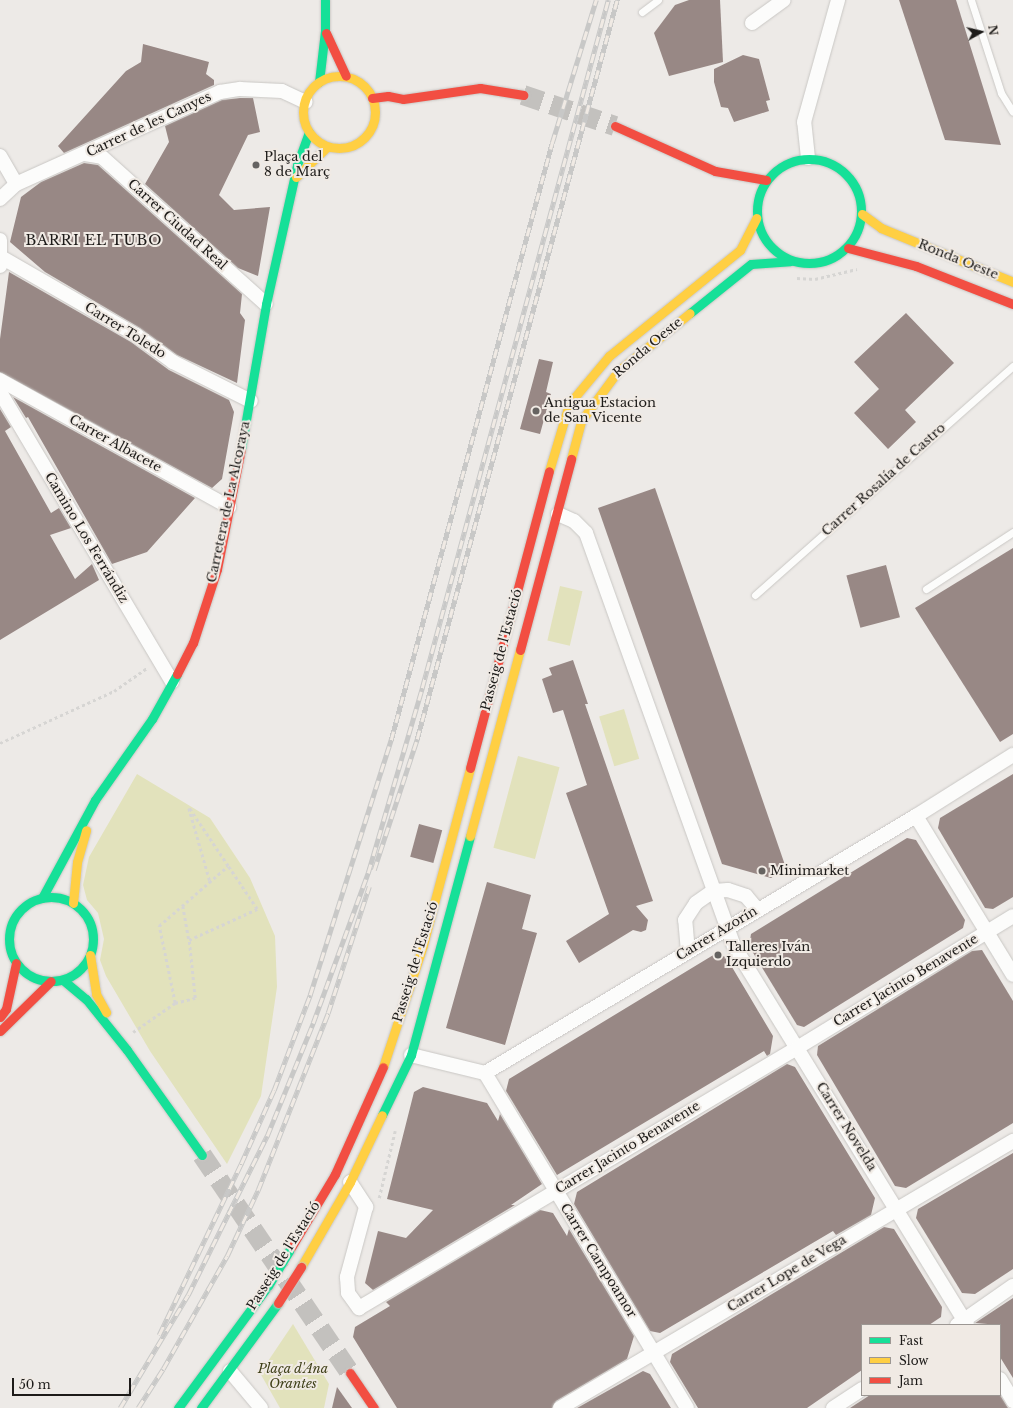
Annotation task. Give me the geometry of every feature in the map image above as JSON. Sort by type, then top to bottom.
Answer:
[{"type":"main road","points":[[319,82],[325,31],[325,0]]},
{"type":"main road","points":[[325,31],[346,76]]},
{"type":"main road","points":[[346,76],[364,86],[372,98],[379,114],[370,130],[361,141],[347,148],[327,147],[309,132],[304,120],[306,102],[310,90],[319,82],[327,78],[346,76]]},
{"type":"main road","points":[[372,98],[388,96],[403,99],[480,88],[523,95]]},
{"type":"main road","points":[[394,107],[403,99]]},
{"type":"main road","points":[[615,126],[715,171],[744,178],[766,180]]},
{"type":"main road","name":"Carretera de La Alcoraya","points":[[42,898],[95,800],[152,718],[193,643],[215,577],[251,401],[266,304],[296,178],[296,165],[309,132]]},
{"type":"main road","points":[[296,178],[327,147]]},
{"type":"main road","name":"Ronda Oeste","points":[[558,514],[581,421],[618,371],[751,264],[790,261],[814,264],[833,259],[848,248],[857,232],[862,214],[861,198],[849,176],[834,164],[808,158],[784,164],[766,180],[754,201],[756,218],[765,241],[790,261]]},
{"type":"main road","points":[[715,171],[733,185]]},
{"type":"main road","name":"Ronda Oeste","points":[[862,214],[881,228],[1013,282]]},
{"type":"main road","name":"Ronda Oeste","points":[[549,471],[569,404],[609,356],[740,250],[756,218]]},
{"type":"main road","name":"Ronda Oeste","points":[[848,248],[916,266],[1013,304]]},
{"type":"main road","name":"Passeig de l'Estació","points":[[178,1408],[268,1286],[335,1174],[386,1057],[423,945],[549,471]]},
{"type":"main road","name":"Passeig de l'Estació","points":[[201,1408],[230,1371],[278,1303],[301,1267],[350,1182],[411,1055],[558,514]]},
{"type":"main road","name":"Carretera de La Alcoraya","points":[[73,903],[77,862],[95,800]]},
{"type":"main road","points":[[90,955],[79,971],[63,980],[51,981],[29,975],[16,963],[9,944],[12,923],[24,906],[42,898],[58,897],[73,903],[86,916],[93,932],[90,955],[96,994],[127,1050]]},
{"type":"main road","points":[[0,1017],[6,1009],[16,963]]},
{"type":"main road","points":[[63,980],[86,999],[127,1050],[202,1155]]},
{"type":"main road","points":[[0,1031],[11,1023],[51,981]]},
{"type":"main road","points":[[350,1373],[374,1408]]},
{"type":"street","points":[[752,23],[784,0]]},
{"type":"street","points":[[808,158],[804,122],[838,0]]},
{"type":"street","name":"Carrer de les Canyes","points":[[0,199],[16,184],[220,92],[240,89],[282,91],[306,102]]},
{"type":"street","name":"Carrer Ciudad Real","points":[[85,154],[102,157],[266,304]]},
{"type":"street","points":[[0,156],[16,184]]},
{"type":"street","points":[[0,241],[0,262]]},
{"type":"street","name":"Carrer Toledo","points":[[0,262],[136,335],[173,362],[251,401]]},
{"type":"street","name":"Carrer Albacete","points":[[0,380],[229,507]]},
{"type":"street","name":"Camino Los Ferrándiz","points":[[0,392],[172,682]]},
{"type":"street","name":"Carrer Novelda","points":[[558,514],[574,521],[586,533],[713,891],[734,946],[897,1208],[963,1323]]},
{"type":"street","name":"Carrer Azorín","points":[[485,1073],[757,909],[916,816],[1013,755]]},
{"type":"street","points":[[916,816],[1013,975]]},
{"type":"street","points":[[688,952],[685,920],[696,903],[713,891],[728,890],[746,896],[757,909]]},
{"type":"street","name":"Carrer Jacinto Benavente","points":[[350,1182],[366,1207],[347,1276],[348,1293],[359,1308],[797,1048],[1013,916]]},
{"type":"street","points":[[411,1055],[485,1073]]},
{"type":"street","name":"Carrer Campoamor","points":[[485,1073],[555,1192],[687,1408]]},
{"type":"street","name":"Carrer Lope de Vega","points":[[560,1408],[1013,1140]]},
{"type":"street","points":[[963,1323],[1013,1286]]},
{"type":"street","points":[[230,1371],[261,1408]]},
{"type":"street","points":[[1001,1381],[1013,1401]]},
{"type":"street","points":[[833,1408],[861,1389]]},
{"type":"lane","points":[[642,12],[658,0]]},
{"type":"lane","points":[[971,0],[1001,93],[1013,112]]},
{"type":"lane","name":"Carrer Rosalía de Castro","points":[[755,595],[1013,366]]},
{"type":"lane","points":[[926,589],[1013,532]]},
{"type":"path","points":[[791,277],[815,279],[861,268]]},
{"type":"path","points":[[0,742],[114,691],[159,660]]},
{"type":"path","points":[[189,940],[257,909],[189,808],[210,881]]},
{"type":"path","points":[[175,1003],[159,926],[228,866]]},
{"type":"path","points":[[122,1040],[175,1003],[195,998],[189,940],[183,905]]},
{"type":"path","points":[[378,1201],[397,1126]]},
{"type":"green space","points":[[560,586],[582,591],[570,646],[547,641]]},
{"type":"green space","points":[[624,709],[639,759],[614,766],[599,717]]},
{"type":"green space","points":[[518,756],[560,767],[535,859],[493,848]]},
{"type":"green space","points":[[137,774],[210,818],[250,878],[275,936],[277,987],[261,1096],[227,1164],[150,1051],[106,976],[100,960],[104,939],[98,913],[87,900],[83,885],[89,857]]},
{"type":"green space","name":"Plaça d'Ana Orantes","points":[[293,1324],[329,1384],[324,1408],[280,1408],[260,1373]]},
{"type":"building","points":[[689,0],[720,0],[723,62],[669,76],[654,33],[675,5]]},
{"type":"building","points":[[899,0],[956,0],[1001,145],[945,140]]},
{"type":"building","points":[[143,44],[209,62],[206,74],[214,80],[214,85],[64,153],[58,146],[126,71],[141,62]]},
{"type":"building","points":[[743,55],[759,59],[770,100],[766,101],[769,111],[734,122],[728,108],[721,107],[714,82],[714,69]]},
{"type":"building","points":[[253,98],[260,132],[248,135],[219,195],[234,210],[270,207],[258,276],[238,268],[145,184],[169,142],[165,126],[222,100]]},
{"type":"building","points":[[84,163],[98,165],[242,294],[240,313],[245,320],[237,383],[177,355],[140,328],[45,272],[10,242],[21,197],[41,182]]},
{"type":"building","points":[[9,272],[131,342],[169,370],[229,400],[234,412],[222,479],[212,488],[0,372],[0,339]]},
{"type":"building","points":[[906,313],[954,363],[905,410],[916,422],[888,449],[854,413],[879,389],[854,362]]},
{"type":"building","name":"Antigua Estacion de San Vicente","points":[[539,359],[553,362],[546,392],[551,394],[540,434],[520,429]]},
{"type":"building","points":[[13,397],[195,498],[147,552],[112,564],[28,417],[26,418]]},
{"type":"building","points":[[0,409],[11,427],[5,431],[51,513],[59,508],[71,528],[50,535],[75,579],[92,564],[99,580],[0,640]]},
{"type":"building","points":[[655,488],[786,868],[771,878],[722,864],[598,508]]},
{"type":"building","points":[[1013,548],[1013,734],[1000,742],[915,608]]},
{"type":"building","points":[[886,565],[900,617],[860,628],[846,576]]},
{"type":"building","points":[[573,660],[588,704],[585,704],[653,901],[636,906],[648,920],[646,930],[641,932],[633,930],[579,963],[566,941],[609,914],[566,793],[587,785],[563,710],[553,713],[542,679],[552,675],[549,668]]},
{"type":"building","points":[[1013,774],[1013,897],[993,909],[985,908],[938,828],[940,818]]},
{"type":"building","points":[[419,824],[442,830],[433,863],[410,857]]},
{"type":"building","points":[[907,838],[916,840],[965,920],[963,928],[804,1027],[797,1025],[749,946],[751,934]]},
{"type":"building","points":[[487,882],[531,895],[522,929],[537,933],[505,1045],[446,1028]]},
{"type":"building","points":[[982,950],[1013,1001],[1013,1123],[906,1188],[895,1186],[817,1055],[818,1046],[972,951]]},
{"type":"building","points":[[715,954],[726,957],[773,1036],[770,1054],[767,1056],[764,1051],[557,1175],[506,1091],[509,1079]]},
{"type":"building","points":[[787,1064],[795,1067],[875,1198],[871,1215],[836,1235],[833,1231],[660,1333],[650,1331],[574,1204],[577,1192]]},
{"type":"building","points":[[423,1087],[487,1103],[498,1121],[500,1114],[542,1184],[511,1205],[515,1205],[373,1290],[365,1283],[378,1231],[406,1238],[433,1210],[387,1199],[414,1092]]},
{"type":"building","points":[[1013,1153],[1013,1269],[975,1294],[962,1293],[916,1218],[918,1209]]},
{"type":"building","points":[[540,1210],[553,1213],[567,1236],[569,1229],[634,1336],[627,1359],[556,1401],[552,1408],[397,1408],[353,1337],[355,1327],[390,1306],[386,1302]]},
{"type":"building","points":[[884,1227],[894,1229],[942,1307],[941,1317],[930,1324],[861,1324],[861,1371],[807,1408],[698,1408],[670,1362],[672,1354]]},
{"type":"building","points":[[1013,1298],[1013,1378],[1001,1359],[1001,1324],[975,1323]]},
{"type":"building","points":[[643,1371],[650,1374],[671,1408],[577,1408]]},
{"type":"building","points":[[337,1387],[352,1408],[332,1408]]},
{"type":"building","points":[[868,1396],[1001,1396],[1008,1408],[850,1408]]},
{"type":"tunnel","points":[[523,95],[615,126]]},
{"type":"tunnel","points":[[202,1155],[350,1373]]},
{"type":"railway","points":[[159,1335],[241,1164],[274,1090],[310,995],[391,740],[552,143],[596,0]]},
{"type":"railway","points":[[120,1408],[188,1295],[267,1136],[313,1023],[368,873],[422,688],[608,0]]},
{"type":"railway","points":[[374,870],[417,739],[617,0]]},
{"type":"railway","points":[[138,1408],[163,1369],[227,1256],[258,1190],[328,1013],[369,887]]},
{"type":"traffic: fast","points":[[319,82],[325,31],[325,0]]},
{"type":"traffic: fast","points":[[241,449],[266,304],[297,165],[309,132]]},
{"type":"traffic: fast","points":[[809,159],[829,163],[838,167],[846,174],[853,182],[857,191],[861,211],[857,231],[853,240],[846,248],[838,255],[829,259],[809,263],[789,259],[780,255],[772,248],[765,240],[761,231],[757,211],[761,191],[765,182],[772,174],[780,167],[789,163],[809,159]]},
{"type":"traffic: fast","points":[[690,313],[751,264],[790,261]]},
{"type":"traffic: fast","points":[[42,898],[95,800],[152,719],[177,674]]},
{"type":"traffic: fast","points":[[382,1115],[411,1055],[470,836]]},
{"type":"traffic: fast","points":[[51,897],[67,900],[74,904],[86,916],[90,923],[93,939],[90,955],[86,962],[74,974],[67,978],[51,981],[35,978],[28,974],[16,962],[12,955],[9,939],[12,923],[16,916],[28,904],[35,900],[51,897]]},
{"type":"traffic: fast","points":[[63,980],[86,999],[127,1050],[202,1155]]},
{"type":"traffic: fast","points":[[268,1286],[289,1251]]},
{"type":"traffic: fast","points":[[178,1408],[268,1286]]},
{"type":"traffic: fast","points":[[201,1408],[278,1303]]},
{"type":"traffic: slow","points":[[339,76],[359,82],[369,92],[375,112],[369,132],[359,142],[339,148],[319,142],[309,132],[303,112],[309,92],[319,82],[339,76]]},
{"type":"traffic: slow","points":[[296,177],[327,147]]},
{"type":"traffic: slow","points":[[862,214],[881,228],[1013,282]]},
{"type":"traffic: slow","points":[[549,471],[569,404],[609,356],[740,250],[756,218]]},
{"type":"traffic: slow","points":[[571,459],[581,421],[618,371],[690,313]]},
{"type":"traffic: slow","points":[[470,836],[520,650]]},
{"type":"traffic: slow","points":[[383,1067],[423,945],[470,768]]},
{"type":"traffic: slow","points":[[73,903],[77,862],[86,830]]},
{"type":"traffic: slow","points":[[90,955],[96,994],[106,1012]]},
{"type":"traffic: slow","points":[[301,1267],[350,1182],[382,1115]]},
{"type":"traffic: jam","points":[[326,33],[346,76]]},
{"type":"traffic: jam","points":[[372,98],[388,96],[403,99],[480,88],[523,95]]},
{"type":"traffic: jam","points":[[615,126],[715,171],[766,180]]},
{"type":"traffic: jam","points":[[848,248],[916,266],[1013,304]]},
{"type":"traffic: jam","points":[[177,674],[193,643],[217,569],[241,449]]},
{"type":"traffic: jam","points":[[520,650],[571,459]]},
{"type":"traffic: jam","points":[[470,768],[549,471]]},
{"type":"traffic: jam","points":[[0,1017],[6,1009],[16,963]]},
{"type":"traffic: jam","points":[[0,1031],[51,981]]},
{"type":"traffic: jam","points":[[289,1251],[335,1174],[383,1067]]},
{"type":"traffic: jam","points":[[278,1303],[301,1267]]},
{"type":"traffic: jam","points":[[350,1373],[374,1408]]},
{"type":"place","name":"Plaça del 8 de Març","points":[[256,165]]},
{"type":"place","name":"Antigua Estacion de San Vicente","points":[[536,411]]},
{"type":"place","name":"Minimarket","points":[[762,871]]},
{"type":"place","name":"Talleres Iván Izquierdo","points":[[718,955]]},
{"type":"district","name":"BARRI EL TUBO","points":[[94,240]]}]
